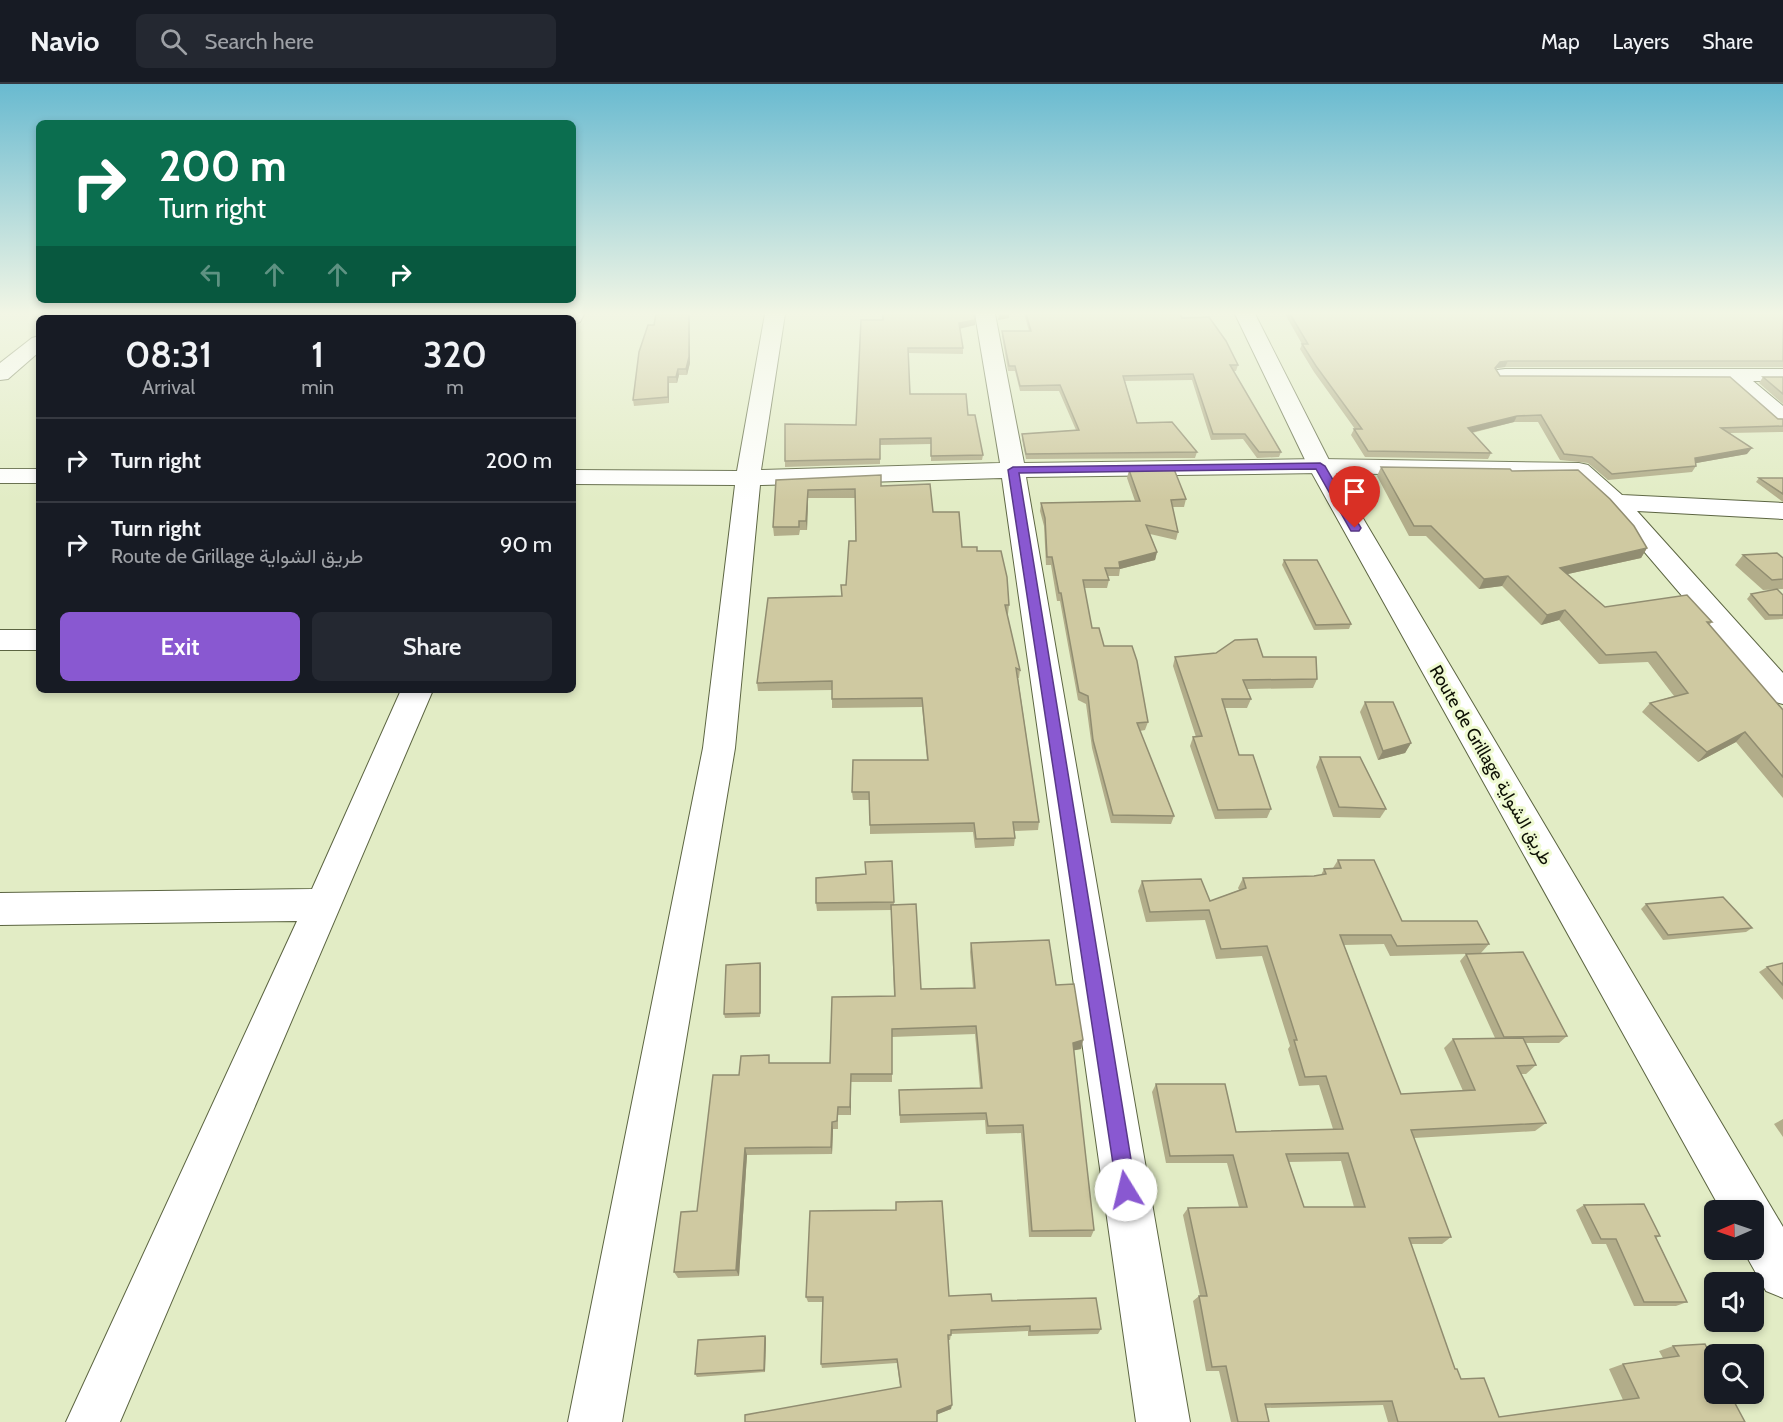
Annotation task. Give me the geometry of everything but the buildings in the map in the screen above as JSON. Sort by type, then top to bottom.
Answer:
[{"type":"street","points":[[595,1422],[719,748],[748,478],[765,376]]},
{"type":"street","points":[[996,376],[1013,470],[1163,1422]]},
{"type":"street","name":"Route de Grillage طريق الشواية","points":[[1276,376],[1320,466],[1741,1200]]},
{"type":"street","points":[[1734,376],[1783,418]]},
{"type":"street","points":[[576,477],[748,478],[1013,470],[1320,466],[1579,470],[1615,502],[1783,693]]},
{"type":"street","points":[[0,476],[36,476]]},
{"type":"street","points":[[1615,502],[1783,511]]},
{"type":"street","points":[[0,640],[36,640]]},
{"type":"street","points":[[93,1422],[294,973],[416,693]]},
{"type":"street","points":[[0,909],[322,905]]},
{"type":"street","points":[[1764,1240],[1783,1274]]},
{"type":"route","points":[[1126,1190],[1013,470],[1320,466],[1355,528]]}]
